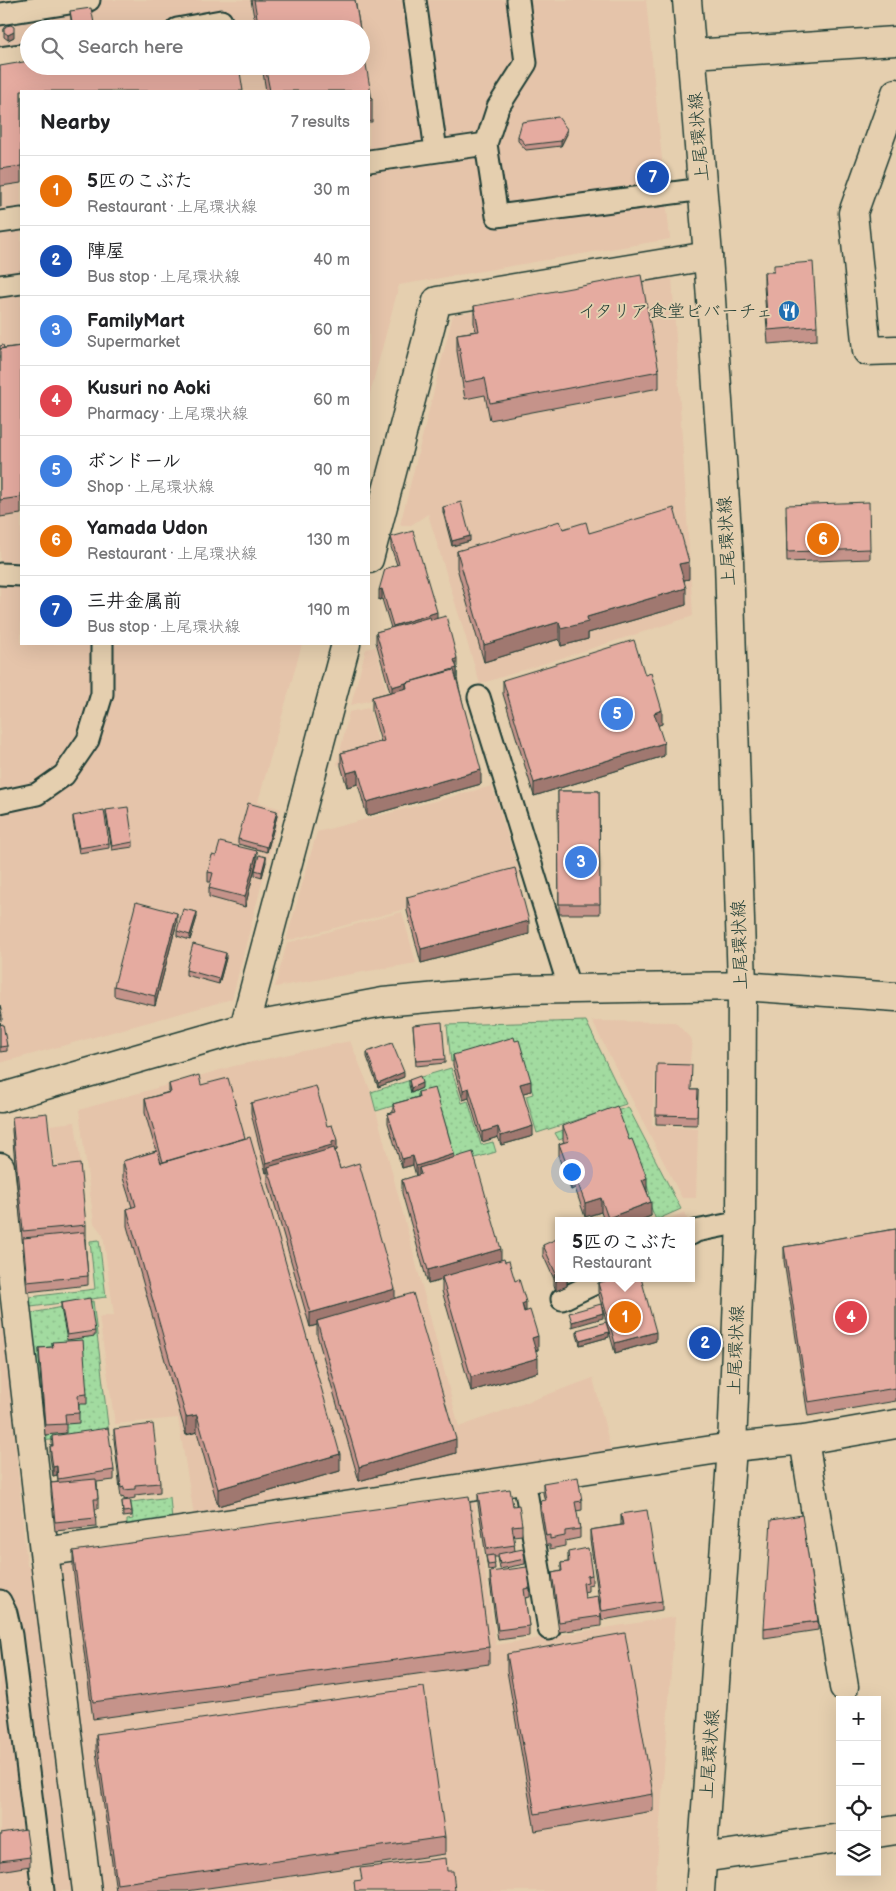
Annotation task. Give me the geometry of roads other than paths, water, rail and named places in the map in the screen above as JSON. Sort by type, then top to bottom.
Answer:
[{"type":"street","name":"上尾環状線","points":[[687,0],[703,188],[729,560],[742,986],[741,1222],[732,1447],[700,1891]]},
{"type":"street","points":[[692,54],[896,42]]},
{"type":"street","points":[[896,93],[853,213],[867,351],[896,350]]},
{"type":"street","points":[[370,555],[437,300],[708,256]]},
{"type":"street","points":[[244,1028],[346,645]]},
{"type":"street","points":[[0,1098],[244,1028],[383,1002],[517,990],[742,986],[896,997]]},
{"type":"street","points":[[0,1167],[44,1552],[87,1891]]},
{"type":"street","points":[[44,1552],[732,1447],[804,1440],[896,1424]]},
{"type":"street","points":[[804,1440],[844,1687]]},
{"type":"street","points":[[881,1832],[896,1830]]},
{"type":"street","points":[[702,1858],[836,1839]]},
{"type":"lane","points":[[0,14],[89,0]]},
{"type":"lane","points":[[415,0],[436,150]]},
{"type":"lane","points":[[518,0],[526,63],[498,108],[486,144],[497,216],[703,188]]},
{"type":"lane","points":[[0,58],[20,55]]},
{"type":"lane","points":[[370,161],[486,144]]},
{"type":"lane","points":[[0,222],[20,219]]},
{"type":"lane","points":[[0,286],[20,283]]},
{"type":"lane","points":[[0,574],[20,575]]},
{"type":"lane","points":[[0,802],[37,794],[64,775],[88,740],[102,694],[102,645]]},
{"type":"lane","points":[[479,697],[570,990]]},
{"type":"lane","points":[[695,1232],[741,1222]]},
{"type":"lane","points":[[562,1299],[598,1282]]},
{"type":"lane","points":[[524,1479],[550,1628]]},
{"type":"lane","points":[[0,1602],[6,1613],[11,1635],[43,1891]]},
{"type":"place","name":"三井金属前","points":[[653,177]]},
{"type":"place","name":"イタリア食堂ビバーチェ","points":[[789,311]]},
{"type":"place","name":"Yamada Udon","points":[[823,539]]},
{"type":"place","name":"ボンドール","points":[[617,714]]},
{"type":"place","name":"FamilyMart","points":[[581,862]]},
{"type":"place","name":"5匹のこぶた","points":[[625,1317]]},
{"type":"place","name":"Kusuri no Aoki","points":[[851,1317]]},
{"type":"place","name":"陣屋","points":[[705,1343]]}]
